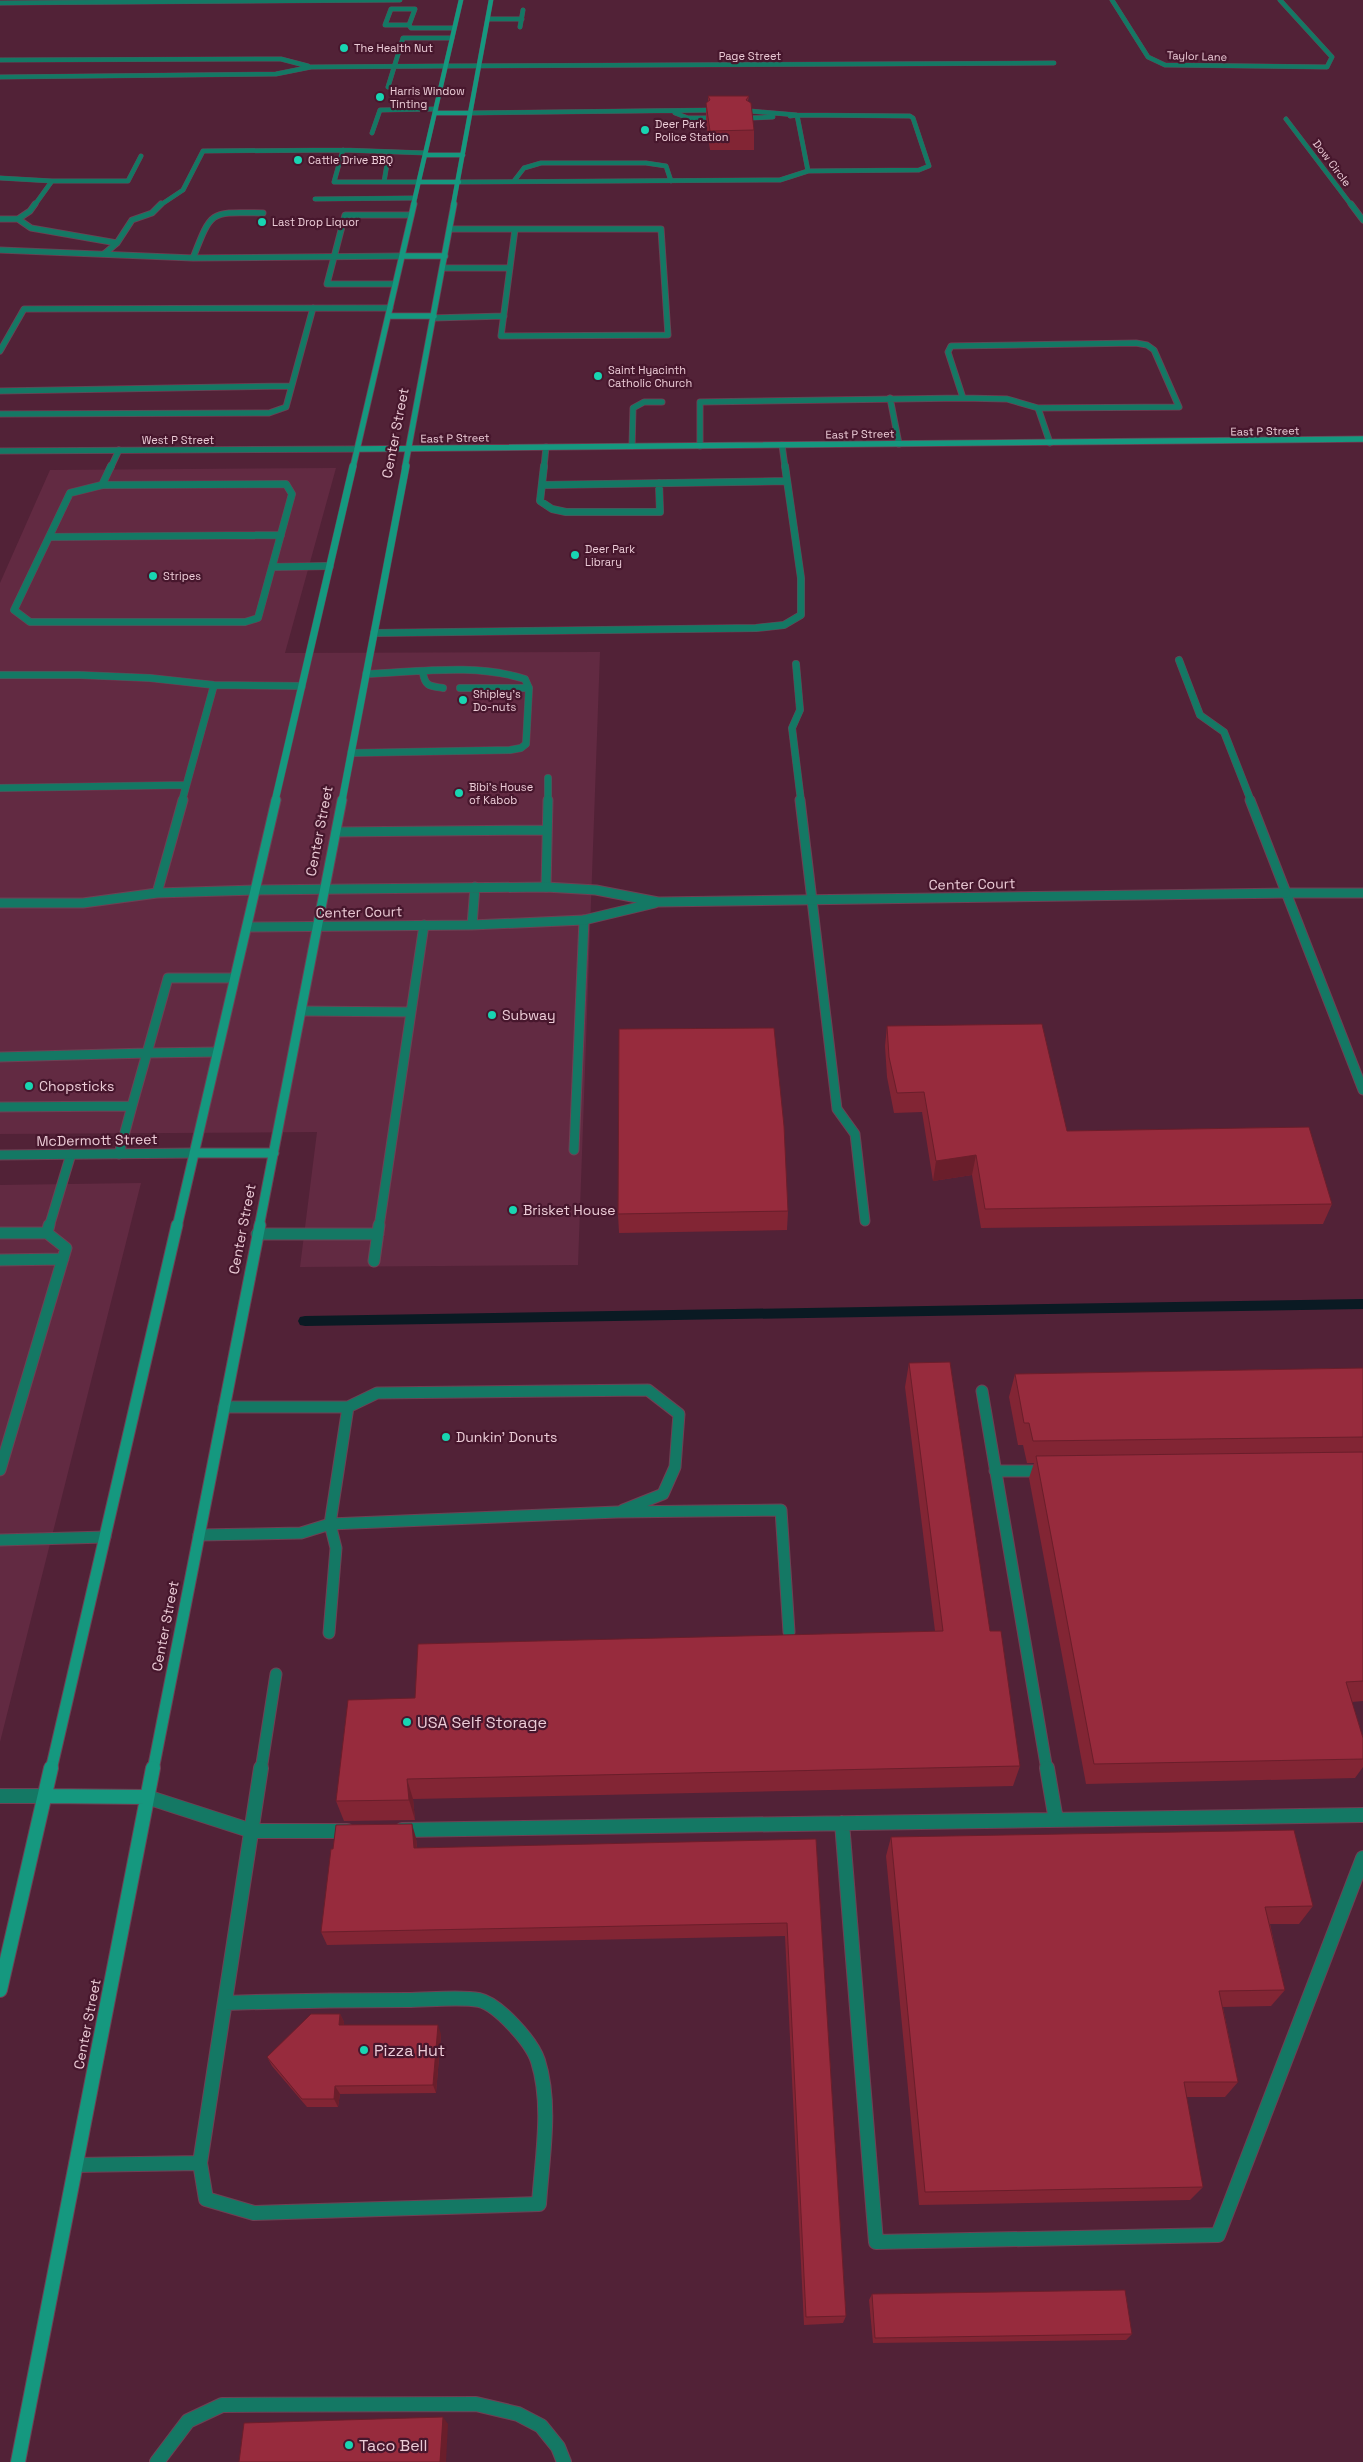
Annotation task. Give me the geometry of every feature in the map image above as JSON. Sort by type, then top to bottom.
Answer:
[{"type":"main road","points":[[0,1990],[461,0]]},
{"type":"main road","name":"Center Street","points":[[18,2462],[318,926],[434,317],[491,0]]},
{"type":"main road","points":[[435,111],[470,112]]},
{"type":"main road","points":[[425,154],[463,155]]},
{"type":"main road","points":[[419,182],[458,182]]},
{"type":"main road","points":[[402,256],[445,256]]},
{"type":"main road","points":[[388,316],[434,317]]},
{"type":"main road","name":"East P Street","points":[[357,448],[1363,439]]},
{"type":"main road","points":[[194,1153],[274,1153]]},
{"type":"main road","points":[[45,1796],[148,1797]]},
{"type":"street","points":[[0,3],[400,0]]},
{"type":"street","name":"Taylor Lane","points":[[1112,0],[1148,57],[1165,65],[1327,67],[1332,57],[1280,0]]},
{"type":"street","points":[[404,9],[407,4]]},
{"type":"street","points":[[409,26],[415,9],[391,9],[385,25],[409,26],[411,28],[454,28]]},
{"type":"street","points":[[520,27],[523,10]]},
{"type":"street","points":[[488,19],[522,19]]},
{"type":"street","points":[[388,87],[402,38],[452,38]]},
{"type":"street","points":[[0,60],[281,59],[311,67]]},
{"type":"street","name":"Page Street","points":[[311,67],[1054,63]]},
{"type":"street","points":[[0,77],[276,74],[311,67]]},
{"type":"street","points":[[372,133],[380,110],[435,111]]},
{"type":"street","points":[[470,112],[726,110]]},
{"type":"street","points":[[735,110],[797,115]]},
{"type":"street","points":[[670,111],[688,118],[706,118]]},
{"type":"street","points":[[797,115],[808,171]]},
{"type":"street","points":[[458,182],[774,180],[808,171],[919,170],[927,168],[929,164],[912,117],[902,115],[797,115],[750,118]]},
{"type":"street","name":"Dow Circle","points":[[1286,119],[1363,220]]},
{"type":"street","points":[[104,254],[117,242],[132,220],[152,213],[164,200],[184,190],[203,151],[343,150],[425,154]]},
{"type":"street","points":[[343,150],[334,182],[419,182]]},
{"type":"street","points":[[384,182],[389,152]]},
{"type":"street","points":[[0,178],[52,181],[128,181],[141,156]]},
{"type":"street","points":[[514,181],[520,170],[524,167],[541,163],[646,162],[666,166],[670,181]]},
{"type":"street","points":[[0,219],[18,219],[30,211],[52,181]]},
{"type":"street","points":[[315,199],[415,198]]},
{"type":"street","points":[[193,258],[207,222],[211,217],[228,213],[263,213]]},
{"type":"street","points":[[395,284],[326,284],[345,215],[412,215]]},
{"type":"street","points":[[18,219],[31,228],[117,242]]},
{"type":"street","points":[[450,229],[515,229],[660,229],[668,335],[501,336],[515,229]]},
{"type":"street","points":[[0,250],[193,258],[402,256]]},
{"type":"street","points":[[443,268],[510,268]]},
{"type":"street","points":[[0,414],[269,413],[281,410],[286,407],[290,386],[313,308]]},
{"type":"street","points":[[0,352],[24,309],[390,308]]},
{"type":"street","points":[[434,317],[504,316]]},
{"type":"street","points":[[691,402],[725,400],[964,398],[1007,400],[1038,408],[1179,407],[1154,350],[1147,344],[1136,343],[951,346],[948,352],[964,398]]},
{"type":"street","points":[[0,391],[290,386]]},
{"type":"street","points":[[890,398],[899,444]]},
{"type":"street","points":[[632,446],[633,408],[644,402],[662,402]]},
{"type":"street","points":[[700,402],[700,446]]},
{"type":"street","points":[[1038,408],[1050,442]]},
{"type":"street","points":[[374,633],[756,628],[784,625],[800,615],[801,578],[782,445]]},
{"type":"street","points":[[546,447],[540,500],[552,509],[566,512],[660,512],[659,483]]},
{"type":"street","name":"West P Street","points":[[0,451],[357,448]]},
{"type":"street","points":[[102,485],[118,450]]},
{"type":"street","points":[[542,484],[787,481]]},
{"type":"street","points":[[286,484],[292,494],[258,618],[245,622],[30,622],[14,610],[70,493],[102,485],[286,484]]},
{"type":"street","points":[[48,537],[281,535]]},
{"type":"street","points":[[272,566],[330,566]]},
{"type":"street","points":[[1179,660],[1200,715],[1224,732],[1363,1090]]},
{"type":"street","points":[[796,664],[800,710],[792,728],[836,1110],[855,1134],[865,1221]]},
{"type":"street","points":[[351,753],[521,748],[526,744],[529,688],[525,679],[515,674],[489,672],[366,674]]},
{"type":"street","points":[[423,673],[424,682],[427,685],[443,688]]},
{"type":"street","points":[[0,675],[80,675],[150,678],[214,686],[302,686]]},
{"type":"street","points":[[157,893],[214,686]]},
{"type":"street","points":[[460,688],[529,688]]},
{"type":"street","points":[[546,887],[548,778]]},
{"type":"street","points":[[0,788],[186,785]]},
{"type":"street","points":[[336,832],[547,830]]},
{"type":"street","points":[[472,924],[475,887]]},
{"type":"street","name":"Center Court","points":[[0,903],[83,903],[157,893],[475,887],[546,887],[596,890],[658,902],[1363,893]]},
{"type":"street","name":"Center Court","points":[[246,927],[424,925],[584,920],[658,902]]},
{"type":"street","points":[[574,1150],[584,920]]},
{"type":"street","points":[[374,1261],[424,925]]},
{"type":"street","points":[[119,1154],[168,978],[234,978]]},
{"type":"street","points":[[301,1011],[411,1012]]},
{"type":"street","points":[[0,1057],[217,1052]]},
{"type":"street","points":[[0,1107],[132,1106]]},
{"type":"street","name":"McDermott Street","points":[[0,1155],[194,1153]]},
{"type":"street","points":[[47,1233],[71,1154]]},
{"type":"street","points":[[0,1233],[47,1233],[66,1248],[0,1470]]},
{"type":"street","points":[[258,1234],[378,1234]]},
{"type":"street","points":[[0,1260],[62,1259]]},
{"type":"street","points":[[224,1408],[348,1408],[377,1394],[648,1390],[679,1414],[675,1467],[663,1494],[617,1512]]},
{"type":"street","points":[[982,1391],[1056,1820]]},
{"type":"street","points":[[329,1633],[336,1548],[330,1524],[348,1408]]},
{"type":"street","points":[[995,1471],[1055,1470]]},
{"type":"street","points":[[199,1535],[301,1533],[330,1524],[617,1512],[781,1510],[789,1632]]},
{"type":"street","points":[[0,1540],[105,1537]]},
{"type":"street","points":[[225,2003],[301,2000],[480,2000],[504,2016],[531,2045],[544,2082],[539,2204],[254,2213],[206,2199],[200,2163],[276,1674]]},
{"type":"street","points":[[0,1796],[45,1796]]},
{"type":"street","points":[[148,1797],[252,1831],[361,1831]]},
{"type":"street","points":[[390,1830],[1363,1815]]},
{"type":"street","points":[[842,1823],[876,2242],[1218,2235],[1363,1858]]},
{"type":"street","points":[[76,2165],[200,2163]]},
{"type":"street","points":[[157,2462],[188,2421],[222,2405],[476,2404],[513,2412],[545,2426],[561,2449],[564,2462]]},
{"type":"shaded area","points":[[336,468],[285,653],[600,652],[578,1265],[300,1267],[317,1132],[0,1134],[0,583],[50,470]]},
{"type":"shaded area","points":[[141,1183],[0,1742],[0,1185]]},
{"type":"building","points":[[708,96],[749,96],[746,100],[751,103],[754,130],[710,131],[706,103],[710,100]]},
{"type":"building","points":[[1042,1024],[1067,1131],[1309,1127],[1332,1204],[985,1209],[976,1155],[936,1161],[924,1092],[897,1093],[889,1057],[887,1026]]},
{"type":"building","points":[[774,1028],[784,1126],[788,1211],[618,1214],[619,1029]]},
{"type":"building","points":[[950,1362],[990,1631],[1001,1631],[1020,1766],[407,1779],[409,1800],[336,1801],[348,1700],[415,1698],[418,1644],[943,1631],[909,1363]]},
{"type":"building","points":[[1363,1368],[1363,1437],[1033,1441],[1029,1423],[1024,1423],[1015,1374]]},
{"type":"building","points":[[1363,1452],[1363,1681],[1346,1682],[1363,1738],[1363,1759],[1094,1764],[1036,1456]]},
{"type":"building","points":[[412,1824],[414,1848],[816,1839],[846,2316],[806,2317],[787,1923],[321,1932],[331,1849],[333,1849],[336,1825]]},
{"type":"building","points":[[1294,1830],[1313,1906],[1265,1907],[1285,1990],[1219,1991],[1238,2082],[1184,2082],[1203,2187],[925,2192],[891,1837]]},
{"type":"building","name":"Pizza Hut","points":[[311,2014],[340,2014],[339,2025],[438,2025],[433,2085],[335,2086],[334,2099],[302,2099],[267,2057]]},
{"type":"building","points":[[1125,2290],[1132,2334],[875,2338],[872,2294]]},
{"type":"building","name":"Taco Bell","points":[[443,2417],[440,2462],[239,2462],[244,2423]]},
{"type":"waterway","points":[[305,1321],[1363,1304]]},
{"type":"place","name":"The Health Nut","points":[[344,48]]},
{"type":"place","name":"Harris Window Tinting","points":[[380,97]]},
{"type":"place","name":"Deer Park Police Station","points":[[645,130]]},
{"type":"place","name":"Cattle Drive BBQ","points":[[298,160]]},
{"type":"place","name":"Last Drop Liquor","points":[[262,222]]},
{"type":"place","name":"Saint Hyacinth Catholic Church","points":[[598,376]]},
{"type":"place","name":"Deer Park Library","points":[[575,555]]},
{"type":"place","name":"Stripes","points":[[153,576]]},
{"type":"place","name":"Shipley's Do-nuts","points":[[463,700]]},
{"type":"place","name":"Bibi's House of Kabob","points":[[459,793]]},
{"type":"place","name":"Subway","points":[[492,1015]]},
{"type":"place","name":"Chopsticks","points":[[29,1086]]},
{"type":"place","name":"Brisket House","points":[[513,1210]]},
{"type":"place","name":"Dunkin' Donuts","points":[[446,1437]]},
{"type":"place","name":"USA Self Storage","points":[[407,1722]]},
{"type":"place","name":"Pizza Hut","points":[[364,2050]]},
{"type":"place","name":"Taco Bell","points":[[349,2445]]}]
